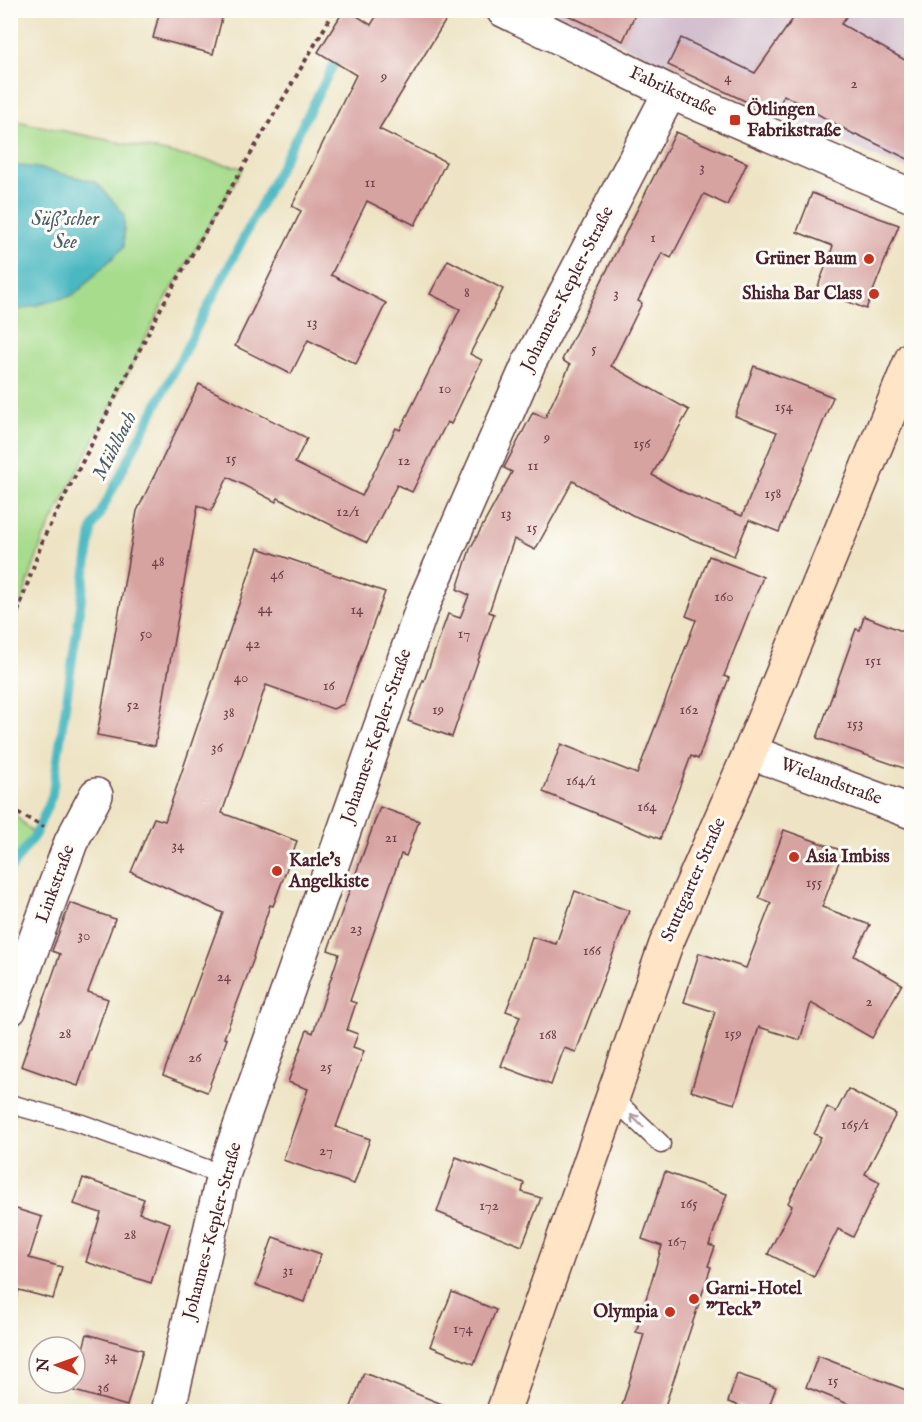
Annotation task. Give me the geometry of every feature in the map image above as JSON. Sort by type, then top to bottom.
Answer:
[{"type":"main road","name":"Stuttgarter Straße","points":[[503,1412],[666,944],[750,752],[912,358]]},
{"type":"street","name":"Fabrikstraße","points":[[503,10],[670,92],[912,196]]},
{"type":"street","name":"Johannes-Kepler-Straße","points":[[168,1412],[223,1175],[424,603],[529,363],[670,92]]},
{"type":"street","name":"Wielandstraße","points":[[750,752],[912,812]]},
{"type":"street","name":"Linkstraße","points":[[10,1009],[71,842],[96,795]]},
{"type":"lane","points":[[613,1098],[661,1144]]},
{"type":"lane","points":[[10,1104],[82,1124],[223,1175]]},
{"type":"path","points":[[10,656],[16,617],[48,529],[163,304],[335,10]]},
{"type":"shaded area","points":[[544,11],[911,11],[911,171],[775,115]]},
{"type":"green space","points":[[11,120],[243,168],[163,304],[43,539],[16,617],[11,656]]},
{"type":"green space","points":[[11,811],[35,835],[11,870]]},
{"type":"water","name":"Süß'scher See","points":[[11,165],[38,168],[96,182],[124,214],[124,247],[74,295],[11,312]]},
{"type":"building","points":[[160,10],[224,10],[213,54],[153,38]]},
{"type":"building","points":[[344,10],[348,10],[371,25],[380,10],[452,10],[379,129],[446,162],[415,225],[367,201],[331,275],[386,303],[356,364],[308,340],[291,374],[235,346],[301,211],[292,206],[356,75],[318,52]]},
{"type":"building","points":[[557,10],[637,10],[623,41]]},
{"type":"building","points":[[799,10],[851,10],[841,24],[912,64],[912,161],[855,135],[784,95],[775,115],[668,65],[681,38],[755,73]]},
{"type":"building","points":[[676,132],[747,163],[727,205],[704,194],[671,258],[662,253],[638,301],[642,303],[611,366],[689,410],[652,475],[683,492],[742,516],[777,432],[735,416],[754,366],[833,397],[779,532],[749,520],[734,556],[632,515],[573,481],[535,550],[514,539],[489,612],[494,614],[452,737],[408,721],[448,614],[460,618],[469,595],[457,589],[470,549],[512,472],[504,468],[533,412],[545,418],[570,365],[562,360]]},
{"type":"building","points":[[812,193],[899,225],[866,309],[817,289],[833,246],[797,232]]},
{"type":"building","points":[[448,260],[503,289],[470,354],[482,360],[451,424],[447,422],[412,492],[397,485],[367,543],[278,498],[276,502],[228,477],[211,511],[198,505],[155,746],[97,735],[137,511],[199,384],[307,438],[295,463],[362,496],[396,428],[400,430],[460,309],[430,294]]},
{"type":"building","points":[[258,548],[385,592],[344,704],[333,709],[266,685],[222,813],[297,841],[273,906],[270,905],[254,958],[224,1038],[227,1039],[207,1092],[163,1075],[223,913],[131,872],[154,818],[165,821]]},
{"type":"building","points":[[709,556],[763,577],[724,676],[729,678],[698,759],[691,756],[660,839],[543,792],[561,744],[637,774],[696,620],[686,616]]},
{"type":"building","points":[[864,616],[912,635],[912,771],[817,738],[856,629],[860,630]]},
{"type":"building","points":[[380,807],[419,821],[406,856],[401,854],[350,1001],[356,1003],[347,1030],[358,1034],[353,1047],[364,1051],[336,1127],[370,1139],[354,1184],[283,1160],[308,1089],[288,1082],[307,1030],[313,1033],[339,954],[328,950]]},
{"type":"building","points":[[784,830],[843,851],[822,907],[870,925],[854,956],[902,984],[872,1038],[811,1003],[800,1040],[759,1027],[735,1104],[691,1091],[715,1012],[684,1002],[699,953],[746,968],[771,903],[759,898]]},
{"type":"building","points":[[575,891],[629,911],[576,1052],[564,1048],[551,1085],[501,1066],[520,1016],[506,1011],[532,937],[556,944]]},
{"type":"building","points":[[70,903],[115,919],[88,992],[108,999],[78,1086],[21,1066],[60,954],[52,951]]},
{"type":"building","points":[[848,1089],[896,1114],[865,1174],[880,1182],[853,1237],[838,1229],[814,1277],[768,1254],[792,1206],[788,1203],[821,1137],[814,1134],[827,1107],[836,1112]]},
{"type":"building","points":[[456,1157],[524,1183],[522,1192],[541,1198],[522,1246],[437,1212]]},
{"type":"building","points":[[665,1172],[727,1194],[709,1245],[715,1247],[708,1266],[711,1267],[663,1412],[620,1412],[644,1334],[636,1332],[662,1246],[642,1239]]},
{"type":"building","points":[[83,1178],[144,1199],[139,1213],[170,1223],[151,1283],[86,1262],[101,1213],[74,1204]]},
{"type":"building","points":[[10,1207],[42,1217],[29,1258],[62,1267],[53,1299],[19,1290],[16,1300],[10,1299]]},
{"type":"building","points":[[273,1237],[321,1254],[304,1302],[256,1285]]},
{"type":"building","points":[[452,1292],[496,1310],[474,1364],[430,1346]]},
{"type":"building","points":[[87,1335],[143,1350],[127,1406],[87,1395]]},
{"type":"building","points":[[818,1356],[911,1392],[903,1412],[868,1412],[806,1387]]},
{"type":"building","points":[[364,1373],[457,1410],[456,1412],[349,1412]]},
{"type":"building","points":[[737,1374],[776,1387],[767,1412],[758,1412],[728,1402]]},
{"type":"waterway","name":"Mühlbach","points":[[10,870],[35,835],[52,796],[92,529],[334,64]]},
{"type":"place","name":"Ötlingen Fabrikstraße","points":[[735,120]]},
{"type":"place","name":"Grüner Baum","points":[[869,259]]},
{"type":"place","name":"Shisha Bar Class","points":[[874,294]]},
{"type":"place","name":"Asia Imbiss","points":[[794,857]]},
{"type":"place","name":"Karle's Angelkiste","points":[[277,871]]},
{"type":"place","name":"Garni-Hotel \"Teck\"","points":[[694,1299]]},
{"type":"place","name":"Olympia","points":[[670,1312]]}]
